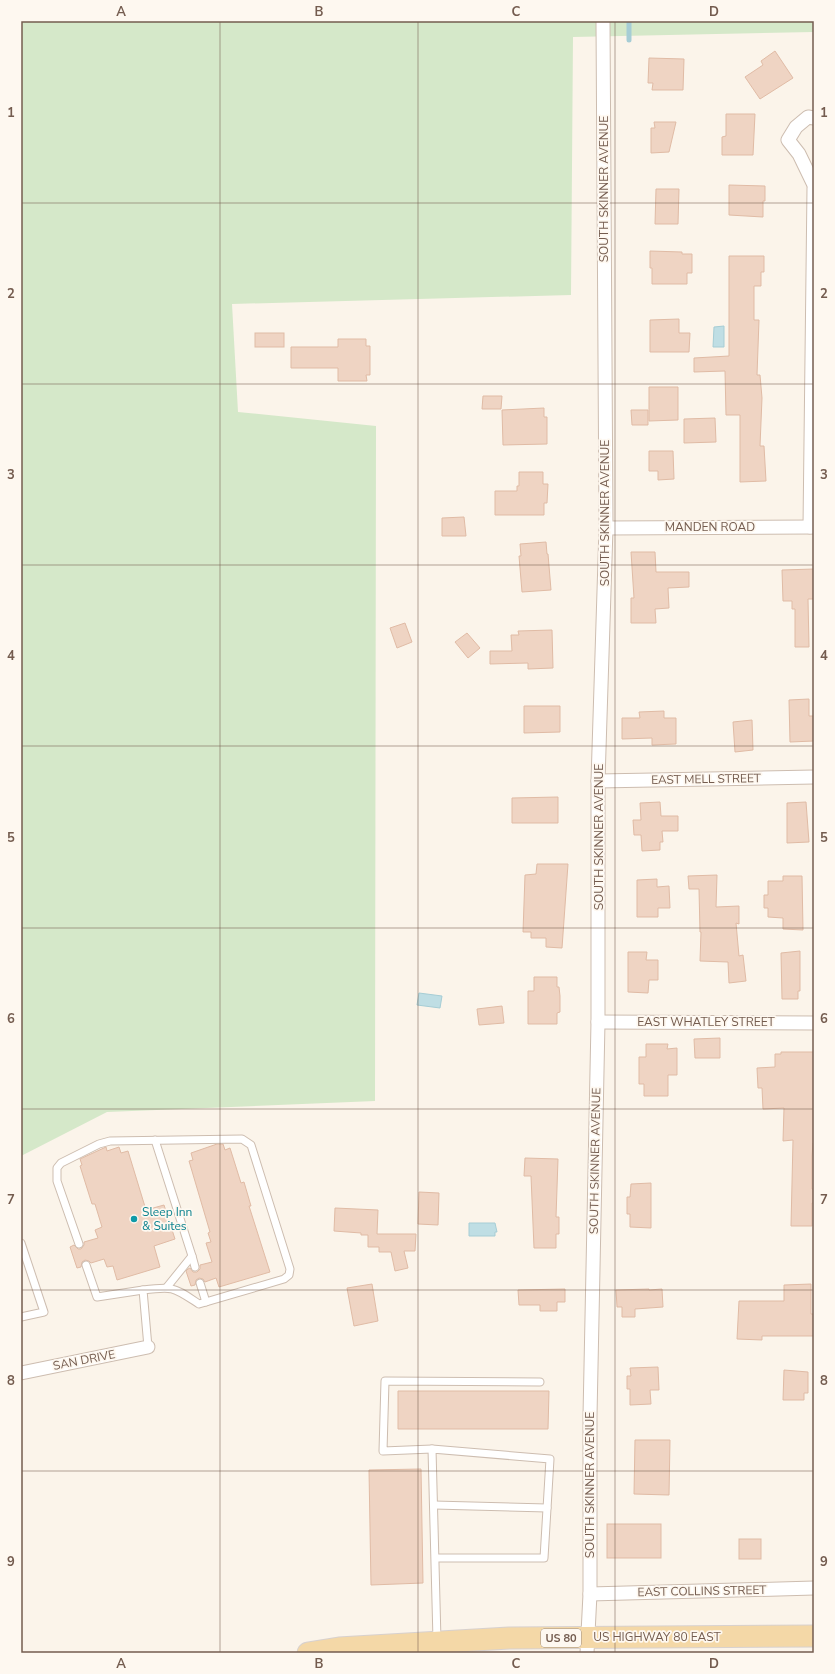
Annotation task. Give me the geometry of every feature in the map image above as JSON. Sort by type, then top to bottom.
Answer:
[{"type":"main road","name":"US HIGHWAY 80 EAST","points":[[308,1653],[339,1648],[509,1638],[587,1645],[814,1636]]},
{"type":"street","name":"SOUTH SKINNER AVENUE","points":[[587,1645],[590,1594],[590,1416],[598,1022],[598,781],[606,528],[603,21]]},
{"type":"street","points":[[814,118],[808,117],[796,127],[788,140],[799,154],[814,185]]},
{"type":"street","points":[[812,527],[814,188]]},
{"type":"street","name":"MANDEN ROAD","points":[[606,528],[812,527]]},
{"type":"street","name":"EAST MELL STREET","points":[[598,781],[814,777]]},
{"type":"street","name":"EAST WHATLEY STREET","points":[[598,1022],[814,1023]]},
{"type":"street","name":"SAN DRIVE","points":[[21,1373],[148,1347]]},
{"type":"street","name":"EAST COLLINS STREET","points":[[590,1594],[814,1588]]},
{"type":"lane","points":[[79,1244],[57,1181],[57,1168],[61,1163],[99,1144],[110,1141],[242,1139],[251,1144],[290,1269],[289,1275],[284,1279],[199,1304],[178,1290],[167,1287],[97,1297],[86,1265]]},
{"type":"lane","points":[[155,1140],[195,1267]]},
{"type":"lane","points":[[21,1242],[44,1312],[21,1317]]},
{"type":"lane","points":[[167,1287],[192,1256]]},
{"type":"lane","points":[[200,1283],[206,1302]]},
{"type":"lane","points":[[143,1290],[148,1347]]},
{"type":"lane","points":[[435,1558],[544,1558],[550,1460],[432,1450],[383,1451],[385,1380],[540,1382]]},
{"type":"lane","points":[[432,1450],[437,1642]]},
{"type":"lane","points":[[434,1506],[547,1508]]},
{"type":"green space","points":[[21,21],[814,21],[814,32],[573,37],[571,295],[232,304],[238,412],[376,426],[375,1101],[107,1112],[21,1156]]},
{"type":"water","points":[[724,326],[724,347],[713,347],[714,327]]},
{"type":"water","points":[[419,993],[442,996],[440,1008],[417,1005]]},
{"type":"water","points":[[469,1223],[495,1223],[497,1232],[495,1232],[495,1236],[469,1236]]},
{"type":"building","points":[[775,51],[793,78],[760,99],[745,77],[763,65],[761,61]]},
{"type":"building","points":[[649,58],[684,59],[683,90],[652,90],[653,83],[648,83]]},
{"type":"building","points":[[726,114],[755,114],[753,155],[722,155],[722,137],[726,136]]},
{"type":"building","points":[[654,122],[676,122],[669,152],[651,153],[651,128],[655,128]]},
{"type":"building","points":[[729,185],[765,186],[763,217],[729,215]]},
{"type":"building","points":[[656,189],[679,189],[678,224],[655,224]]},
{"type":"building","points":[[650,251],[682,252],[682,254],[692,254],[692,273],[687,273],[687,284],[652,284]]},
{"type":"building","points":[[729,256],[764,256],[764,272],[761,272],[761,286],[754,286],[754,320],[759,320],[757,375],[760,375],[762,398],[760,446],[764,446],[766,481],[740,482],[740,415],[726,415],[725,371],[694,372],[694,358],[729,356]]},
{"type":"building","points":[[679,319],[679,333],[690,333],[689,352],[650,352],[650,320]]},
{"type":"building","points":[[255,333],[284,333],[284,347],[255,347]]},
{"type":"building","points":[[338,339],[366,339],[366,346],[370,346],[370,375],[366,375],[367,381],[338,381],[338,368],[291,368],[291,347],[338,347]]},
{"type":"building","points":[[649,387],[678,387],[678,420],[649,421]]},
{"type":"building","points":[[483,396],[502,396],[501,409],[482,409]]},
{"type":"building","points":[[544,408],[544,417],[547,417],[547,444],[503,445],[502,410]]},
{"type":"building","points":[[631,410],[648,410],[648,425],[632,425]]},
{"type":"building","points":[[715,418],[716,442],[684,443],[684,419]]},
{"type":"building","points":[[649,451],[673,451],[674,479],[658,480],[658,471],[649,471]]},
{"type":"building","points":[[519,472],[543,472],[543,484],[548,484],[547,503],[544,503],[544,515],[495,515],[495,491],[517,491],[517,486],[519,486]]},
{"type":"building","points":[[464,517],[466,536],[442,536],[442,518]]},
{"type":"building","points":[[546,542],[551,590],[522,592],[519,556],[521,556],[520,544]]},
{"type":"building","points":[[631,552],[655,552],[656,572],[689,572],[689,587],[668,588],[669,608],[655,609],[656,623],[631,623],[631,598],[634,598]]},
{"type":"building","points":[[814,569],[814,599],[808,599],[809,647],[795,647],[795,609],[792,609],[792,601],[783,601],[782,570]]},
{"type":"building","points":[[405,623],[412,642],[397,648],[390,628]]},
{"type":"building","points":[[552,630],[553,668],[528,669],[528,663],[490,664],[490,651],[512,651],[511,635],[519,635],[518,631]]},
{"type":"building","points":[[467,633],[480,648],[468,658],[455,642]]},
{"type":"building","points":[[809,699],[809,716],[814,716],[814,741],[790,742],[789,700]]},
{"type":"building","points":[[524,706],[560,706],[560,732],[524,733]]},
{"type":"building","points":[[664,711],[664,718],[676,718],[676,744],[652,745],[652,738],[622,739],[622,718],[640,718],[639,712]]},
{"type":"building","points":[[752,720],[753,750],[735,752],[733,722]]},
{"type":"building","points":[[558,797],[558,823],[512,823],[512,798]]},
{"type":"building","points":[[660,802],[661,816],[678,816],[678,831],[662,831],[663,842],[660,842],[660,850],[642,851],[641,835],[634,835],[633,820],[641,820],[640,803]]},
{"type":"building","points":[[806,802],[809,842],[787,843],[787,803]]},
{"type":"building","points":[[537,864],[568,864],[562,948],[546,947],[546,938],[531,938],[531,932],[523,932],[525,875],[536,874]]},
{"type":"building","points":[[717,875],[716,907],[739,906],[739,924],[736,923],[739,956],[743,955],[746,981],[729,983],[728,962],[700,961],[701,932],[699,889],[689,889],[688,876]]},
{"type":"building","points":[[783,876],[802,876],[803,930],[783,929],[783,918],[768,917],[768,908],[764,908],[764,895],[768,895],[768,881],[783,881]]},
{"type":"building","points":[[657,879],[657,887],[669,886],[670,908],[658,908],[658,917],[637,917],[637,880]]},
{"type":"building","points":[[800,951],[800,991],[798,991],[798,999],[782,999],[781,953]]},
{"type":"building","points":[[628,952],[647,952],[646,960],[658,960],[658,980],[649,980],[648,993],[628,992]]},
{"type":"building","points":[[534,977],[557,977],[557,987],[559,987],[560,996],[560,1012],[557,1013],[557,1024],[528,1024],[528,991],[534,991]]},
{"type":"building","points":[[502,1006],[504,1023],[479,1025],[477,1009]]},
{"type":"building","points":[[720,1038],[720,1058],[695,1058],[694,1039]]},
{"type":"building","points":[[646,1044],[668,1044],[667,1049],[677,1048],[677,1075],[668,1075],[668,1096],[644,1096],[644,1084],[639,1084],[639,1057],[646,1057]]},
{"type":"building","points":[[781,1052],[814,1052],[814,1143],[812,1156],[812,1189],[814,1189],[814,1203],[812,1203],[812,1226],[791,1226],[793,1140],[783,1141],[784,1108],[763,1109],[762,1088],[758,1088],[757,1068],[775,1067],[775,1054],[781,1054]]},
{"type":"building","points":[[217,1144],[223,1144],[225,1150],[230,1148],[241,1183],[244,1182],[251,1206],[249,1206],[270,1272],[219,1287],[216,1278],[205,1282],[203,1279],[199,1278],[196,1280],[195,1285],[191,1286],[186,1271],[190,1268],[193,1272],[197,1272],[200,1269],[200,1265],[212,1262],[206,1243],[211,1242],[208,1233],[210,1232],[189,1161],[193,1160],[191,1153]]},
{"type":"building","name":"Sleep Inn & Suites","points":[[106,1147],[107,1151],[119,1147],[121,1153],[128,1151],[146,1210],[164,1205],[175,1239],[154,1246],[160,1267],[117,1280],[113,1266],[107,1267],[104,1259],[91,1263],[85,1260],[82,1262],[81,1267],[77,1268],[70,1247],[74,1245],[78,1249],[81,1249],[84,1242],[98,1238],[95,1230],[102,1227],[95,1204],[92,1204],[80,1166],[82,1165],[80,1159]]},
{"type":"building","points":[[525,1158],[558,1159],[556,1217],[559,1217],[559,1234],[556,1234],[556,1248],[534,1248],[531,1176],[524,1176]]},
{"type":"building","points":[[651,1183],[651,1228],[630,1227],[630,1214],[627,1214],[627,1197],[630,1197],[631,1184]]},
{"type":"building","points":[[419,1192],[439,1193],[438,1225],[418,1224]]},
{"type":"building","points":[[335,1208],[378,1210],[377,1234],[416,1234],[415,1251],[404,1251],[408,1268],[395,1271],[391,1252],[379,1252],[379,1247],[368,1247],[368,1235],[334,1231]]},
{"type":"building","points":[[372,1284],[378,1321],[354,1326],[347,1288]]},
{"type":"building","points":[[811,1284],[811,1314],[814,1314],[814,1336],[762,1336],[762,1340],[737,1339],[739,1301],[784,1301],[784,1285]]},
{"type":"building","points":[[565,1289],[565,1302],[557,1302],[557,1311],[540,1311],[540,1305],[519,1305],[518,1290]]},
{"type":"building","points":[[662,1289],[663,1307],[635,1309],[635,1317],[622,1317],[622,1307],[617,1307],[616,1290]]},
{"type":"building","points":[[658,1367],[659,1390],[650,1390],[651,1404],[630,1405],[630,1389],[627,1389],[627,1376],[631,1376],[630,1368]]},
{"type":"building","points":[[784,1370],[808,1372],[808,1393],[804,1393],[804,1400],[783,1400]]},
{"type":"building","points":[[398,1391],[549,1391],[548,1429],[398,1429]]},
{"type":"building","points":[[635,1440],[670,1440],[669,1495],[634,1494]]},
{"type":"building","points":[[421,1469],[423,1583],[371,1585],[369,1470]]},
{"type":"building","points":[[607,1524],[661,1524],[661,1558],[607,1558]]},
{"type":"building","points":[[739,1539],[761,1539],[761,1559],[739,1559]]},
{"type":"waterway","points":[[629,21],[629,40]]},
{"type":"place","name":"Sleep Inn & Suites","points":[[134,1219]]}]
